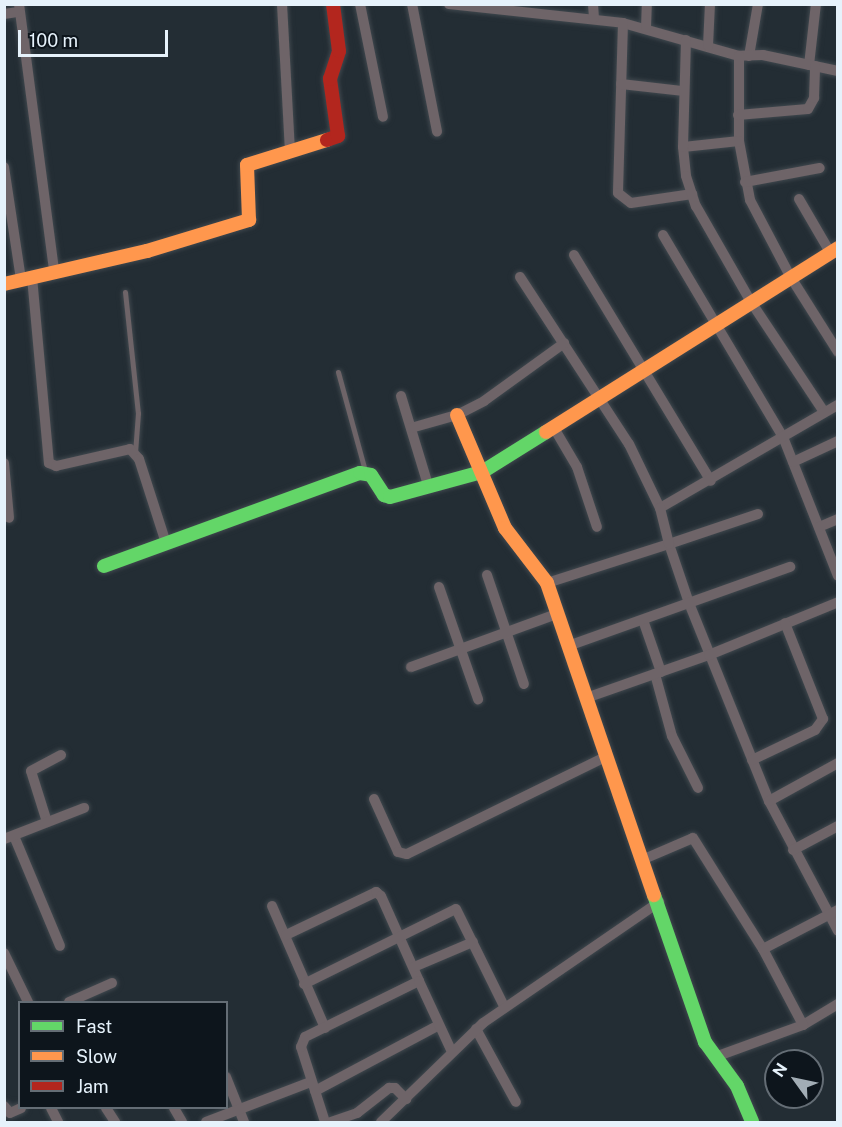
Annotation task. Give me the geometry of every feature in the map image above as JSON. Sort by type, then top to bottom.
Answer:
[{"type":"street","points":[[282,4],[290,150]]},
{"type":"street","points":[[4,284],[147,251],[245,222],[251,213],[247,165],[290,150],[331,140],[339,131],[330,79],[339,51],[333,4]]},
{"type":"street","points":[[360,4],[383,117]]},
{"type":"street","points":[[412,4],[437,132]]},
{"type":"street","points":[[449,4],[502,6],[623,22],[744,56],[763,55],[837,70]]},
{"type":"street","points":[[592,4],[594,18]]},
{"type":"street","points":[[646,28],[647,4]]},
{"type":"street","points":[[708,46],[710,4]]},
{"type":"street","points":[[758,4],[744,56],[738,115],[745,182],[758,218],[790,276],[837,352]]},
{"type":"street","points":[[738,115],[808,109],[814,98],[812,66],[816,4]]},
{"type":"street","points":[[4,14],[19,8],[54,271]]},
{"type":"street","points":[[623,22],[621,198],[631,203],[692,194]]},
{"type":"street","points":[[686,40],[682,91],[683,147],[692,194],[751,302],[824,412]]},
{"type":"street","points":[[621,84],[682,91]]},
{"type":"street","points":[[683,147],[739,141]]},
{"type":"street","points":[[4,167],[26,278],[49,464],[56,466],[123,448],[135,453],[166,543]]},
{"type":"street","points":[[745,182],[820,168]]},
{"type":"street","points":[[104,566],[365,473],[390,497],[482,472],[644,373],[790,276],[834,250],[799,199]]},
{"type":"street","points":[[663,235],[783,437],[837,576]]},
{"type":"street","points":[[574,255],[711,481]]},
{"type":"street","points":[[520,277],[629,444],[660,508],[669,544],[689,603],[769,801],[793,850],[833,912],[837,931]]},
{"type":"street","points":[[411,428],[457,415],[513,382],[564,343]]},
{"type":"street","points":[[401,396],[428,485]]},
{"type":"street","points":[[660,508],[711,481],[837,405]]},
{"type":"street","points":[[457,415],[512,541],[539,568],[547,583],[659,902],[699,1026],[715,1057],[737,1086],[752,1122]]},
{"type":"street","points":[[554,428],[577,467],[597,527]]},
{"type":"street","points":[[792,462],[837,441]]},
{"type":"street","points":[[4,463],[9,518]]},
{"type":"street","points":[[547,583],[758,514]]},
{"type":"street","points":[[819,527],[837,519]]},
{"type":"street","points":[[568,646],[790,567]]},
{"type":"street","points":[[487,575],[524,684]]},
{"type":"street","points":[[439,586],[478,699]]},
{"type":"street","points":[[586,698],[709,655],[837,602]]},
{"type":"street","points":[[411,667],[557,614]]},
{"type":"street","points":[[642,620],[658,673],[672,736],[698,788]]},
{"type":"street","points":[[753,760],[814,730],[823,719],[785,623]]},
{"type":"street","points":[[47,822],[30,771],[61,755]]},
{"type":"street","points":[[374,799],[398,852],[407,854],[607,756]]},
{"type":"street","points":[[769,801],[837,763]]},
{"type":"street","points":[[60,946],[9,837],[84,808]]},
{"type":"street","points":[[793,850],[837,826]]},
{"type":"street","points":[[644,859],[693,838],[763,949],[803,1024]]},
{"type":"street","points":[[286,935],[376,892],[381,896],[452,1052]]},
{"type":"street","points":[[381,1122],[476,1029],[659,902]]},
{"type":"street","points":[[272,906],[325,1028]]},
{"type":"street","points":[[304,984],[399,935],[456,909],[505,1008]]},
{"type":"street","points":[[763,949],[833,912]]},
{"type":"street","points":[[414,967],[473,942]]},
{"type":"street","points":[[4,953],[28,1001]]},
{"type":"street","points":[[325,1122],[301,1043],[325,1028],[419,981]]},
{"type":"street","points":[[71,1001],[112,983]]},
{"type":"street","points":[[715,1057],[803,1024],[837,1004]]},
{"type":"street","points":[[206,1122],[238,1108],[313,1087],[439,1025]]},
{"type":"street","points":[[476,1029],[516,1102]]},
{"type":"street","points":[[228,1082],[244,1122]]},
{"type":"street","points":[[331,1122],[357,1113],[389,1088],[395,1088],[406,1099]]},
{"type":"street","points":[[4,1106],[10,1113],[18,1109]]},
{"type":"street","points":[[107,1109],[115,1122]]},
{"type":"lane","points":[[124,292],[138,413],[135,453]]},
{"type":"lane","points":[[338,372],[365,473]]},
{"type":"traffic: fast","points":[[104,566],[360,473],[371,475],[384,495],[390,497],[482,472],[546,432]]},
{"type":"traffic: fast","points":[[654,895],[705,1042],[737,1086],[752,1122]]},
{"type":"traffic: slow","points":[[4,284],[147,251],[249,220],[247,165],[327,140]]},
{"type":"traffic: slow","points":[[546,432],[838,248]]},
{"type":"traffic: slow","points":[[457,415],[505,528],[547,583],[654,895]]},
{"type":"traffic: jam","points":[[327,140],[338,136],[330,79],[339,51],[333,4]]}]
